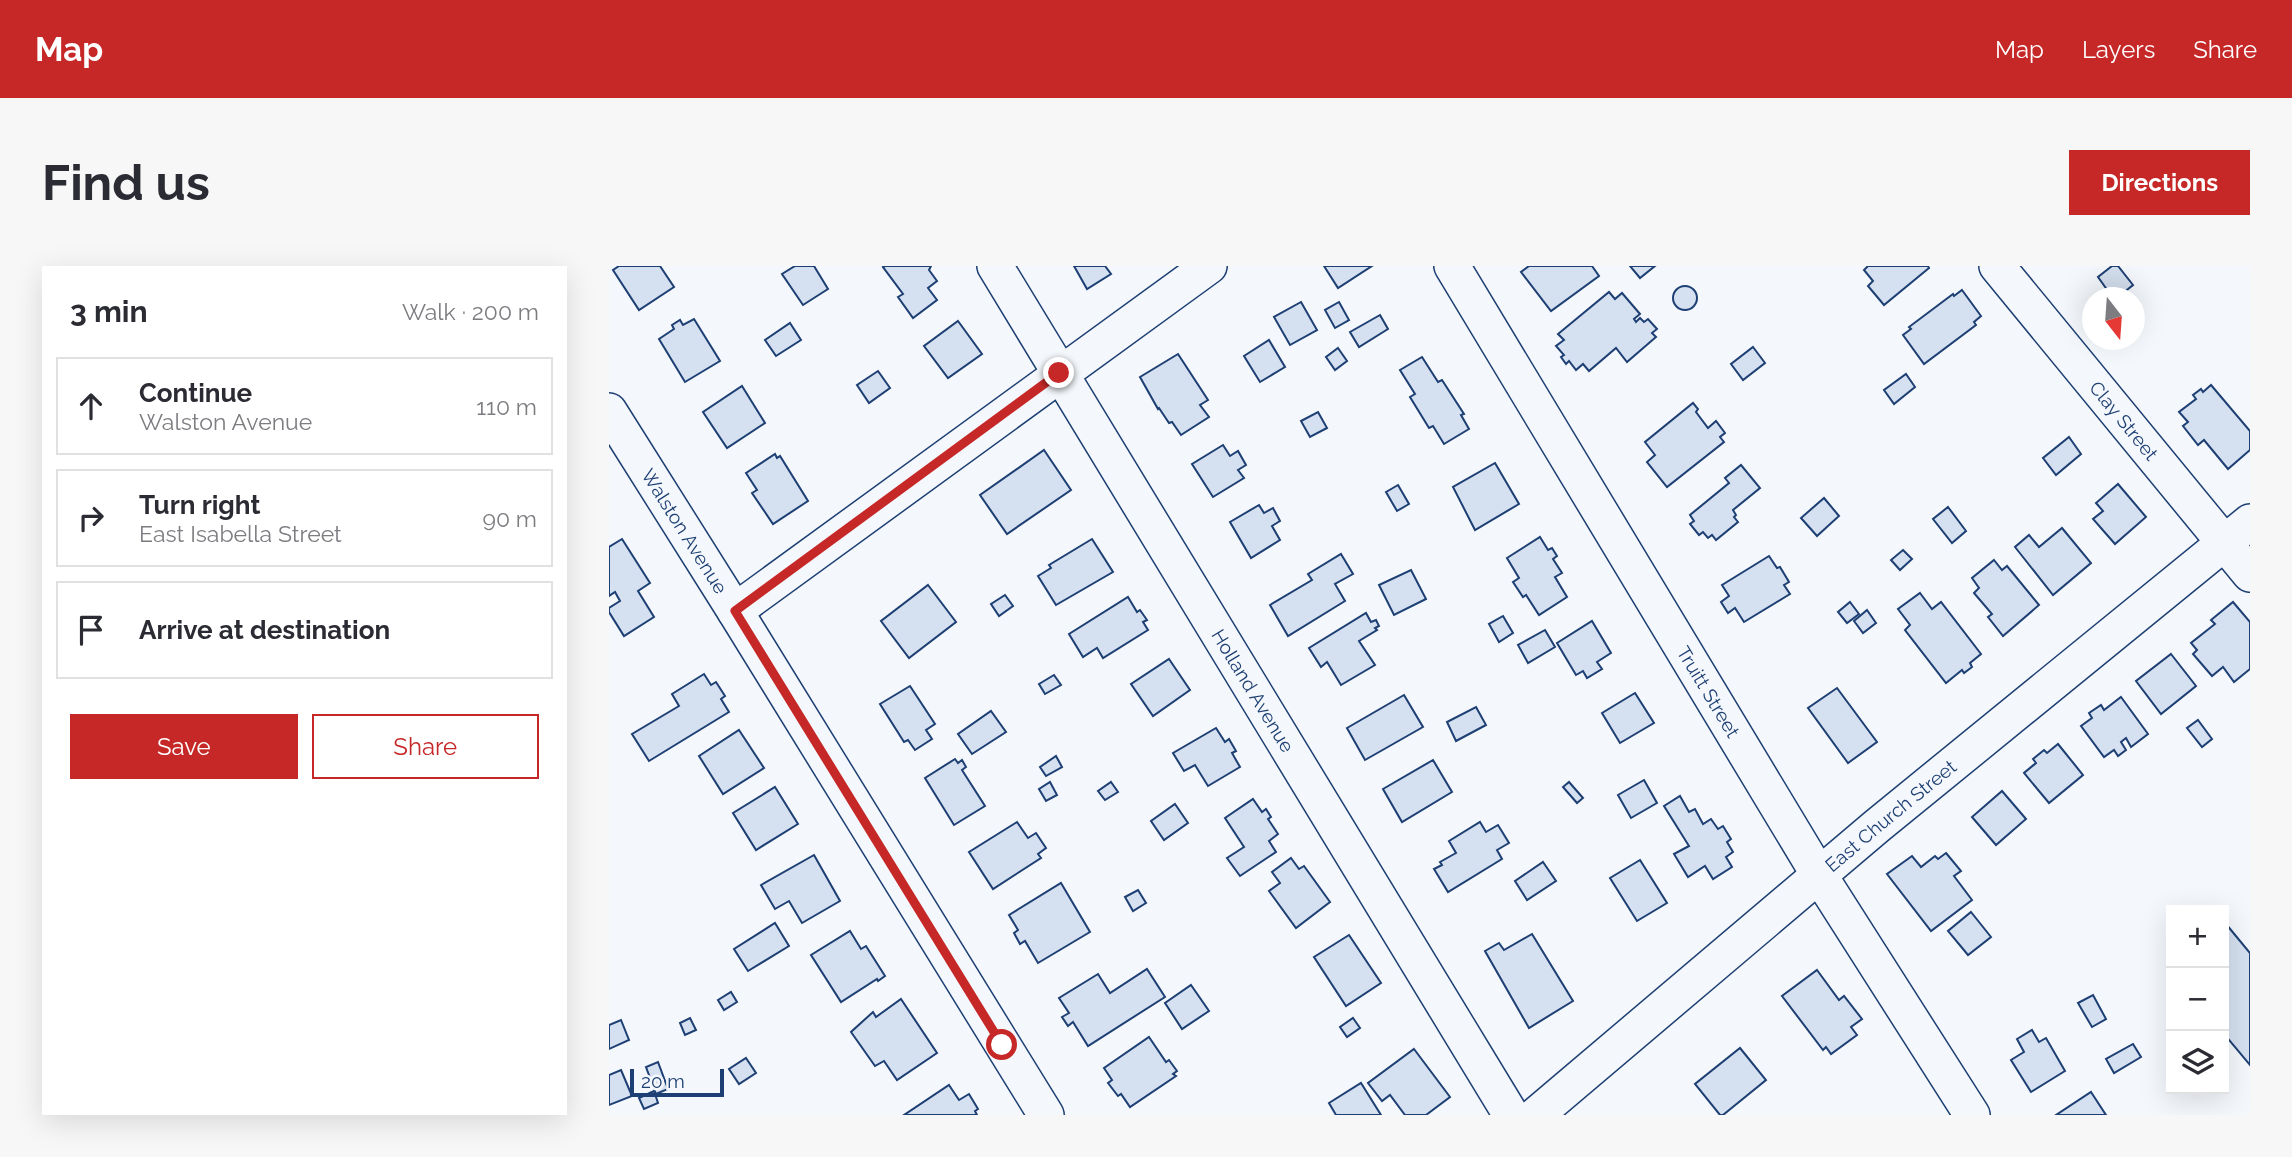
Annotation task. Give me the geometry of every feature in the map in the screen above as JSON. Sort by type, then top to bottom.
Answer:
[{"type":"street","name":"Holland Avenue","points":[[995,266],[1511,1115]]},
{"type":"street","points":[[735,611],[1209,266]]},
{"type":"street","name":"Truitt Street","points":[[1452,266],[1819,875],[1972,1115]]},
{"type":"street","name":"Clay Street","points":[[1997,266],[2238,532],[2250,574]]},
{"type":"street","name":"Walston Avenue","points":[[609,411],[1046,1115]]},
{"type":"street","name":"East Church Street","points":[[1536,1115],[1819,875],[2238,532]]},
{"type":"building","points":[[619,266],[660,266],[674,287],[639,310],[613,270]]},
{"type":"building","points":[[795,266],[814,266],[828,289],[803,305],[782,274]]},
{"type":"building","points":[[931,266],[929,270],[937,281],[928,288],[937,300],[913,318],[898,297],[903,294],[883,267]]},
{"type":"building","points":[[1074,266],[1105,266],[1111,274],[1087,289]]},
{"type":"building","points":[[1324,266],[1372,266],[1338,288]]},
{"type":"building","points":[[1529,266],[1592,266],[1599,276],[1551,311],[1521,272]]},
{"type":"building","points":[[1630,266],[1655,266],[1640,278]]},
{"type":"building","points":[[1868,266],[1929,268],[1884,305],[1868,286],[1873,281],[1864,270]]},
{"type":"building","points":[[2112,266],[2118,266],[2133,285],[2105,287],[2098,277]]},
{"type":"building","points":[[1685,286],[1694,289],[1697,298],[1694,307],[1685,310],[1676,307],[1673,298],[1676,289]]},
{"type":"building","points":[[1962,290],[1981,316],[1974,322],[1976,325],[1924,364],[1903,335],[1911,329],[1909,327]]},
{"type":"building","points":[[1609,292],[1615,299],[1622,293],[1640,314],[1634,319],[1636,322],[1640,318],[1644,322],[1648,319],[1657,329],[1652,333],[1656,337],[1627,362],[1616,348],[1589,371],[1583,364],[1576,370],[1569,361],[1566,364],[1561,357],[1564,355],[1556,346],[1564,340],[1558,334]]},
{"type":"building","points":[[1301,302],[1317,330],[1290,345],[1274,317]]},
{"type":"building","points":[[1339,302],[1349,320],[1335,328],[1325,310]]},
{"type":"building","points":[[1380,315],[1388,329],[1359,347],[1350,332]]},
{"type":"building","points":[[694,319],[720,361],[685,382],[659,339],[674,329],[672,325],[680,320],[683,325]]},
{"type":"building","points":[[958,321],[982,354],[948,378],[924,346]]},
{"type":"building","points":[[790,323],[801,340],[776,356],[765,340]]},
{"type":"building","points":[[1269,340],[1285,367],[1260,382],[1244,356]]},
{"type":"building","points":[[1753,347],[1765,363],[1743,380],[1731,364]]},
{"type":"building","points":[[1338,348],[1347,361],[1335,370],[1326,357]]},
{"type":"building","points":[[1178,354],[1208,400],[1200,405],[1209,417],[1181,435],[1158,409],[1140,377]]},
{"type":"building","points":[[1422,357],[1438,382],[1442,380],[1464,414],[1461,415],[1469,429],[1444,444],[1433,426],[1429,428],[1410,397],[1415,394],[1400,370]]},
{"type":"building","points":[[878,371],[890,388],[869,403],[857,385]]},
{"type":"building","points":[[1906,374],[1915,387],[1894,404],[1884,390]]},
{"type":"building","points":[[2211,385],[2250,431],[2250,450],[2228,469],[2204,440],[2198,445],[2183,426],[2188,422],[2179,412],[2196,399],[2193,395],[2201,389],[2203,392]]},
{"type":"building","points":[[742,386],[765,423],[727,448],[703,412]]},
{"type":"building","points":[[1693,403],[1708,428],[1716,421],[1725,433],[1720,437],[1724,442],[1667,487],[1647,462],[1655,455],[1645,442]]},
{"type":"building","points":[[1318,412],[1327,428],[1310,437],[1301,421]]},
{"type":"building","points":[[2069,437],[2081,454],[2056,475],[2043,458]]},
{"type":"building","points":[[1223,445],[1230,456],[1238,451],[1246,465],[1238,470],[1244,478],[1213,497],[1192,464]]},
{"type":"building","points":[[1044,450],[1071,490],[1007,534],[980,495]]},
{"type":"building","points":[[775,454],[777,458],[780,456],[808,501],[773,524],[752,493],[757,490],[746,473]]},
{"type":"building","points":[[1495,463],[1519,504],[1475,530],[1453,487]]},
{"type":"building","points":[[1741,465],[1760,488],[1733,510],[1738,522],[1716,540],[1712,535],[1708,538],[1703,532],[1699,535],[1690,524],[1694,521],[1690,515],[1729,483],[1725,478]]},
{"type":"building","points":[[2118,484],[2146,517],[2115,544],[2093,519],[2103,511],[2096,503]]},
{"type":"building","points":[[1398,485],[1409,504],[1397,511],[1386,492]]},
{"type":"building","points":[[1824,498],[1839,516],[1817,536],[1801,518]]},
{"type":"building","points":[[1259,505],[1264,513],[1273,508],[1280,521],[1272,526],[1280,540],[1251,558],[1230,522]]},
{"type":"building","points":[[1948,507],[1966,531],[1952,543],[1933,519]]},
{"type":"building","points":[[2062,528],[2091,563],[2053,595],[2015,547],[2029,535],[2039,547]]},
{"type":"building","points":[[1540,537],[1548,550],[1552,548],[1557,556],[1553,559],[1562,573],[1555,577],[1567,597],[1539,615],[1526,595],[1523,597],[1513,582],[1519,578],[1507,558]]},
{"type":"building","points":[[622,539],[650,583],[638,591],[654,617],[624,636],[609,612],[609,608],[620,601],[615,592],[609,596],[609,547]]},
{"type":"building","points":[[1092,539],[1113,572],[1056,605],[1038,576],[1051,568],[1049,565]]},
{"type":"building","points":[[1903,550],[1912,559],[1900,570],[1891,560]]},
{"type":"building","points":[[1341,554],[1353,574],[1335,584],[1345,601],[1288,636],[1270,605],[1312,580],[1308,574]]},
{"type":"building","points":[[1769,556],[1789,582],[1784,585],[1790,594],[1744,622],[1735,608],[1728,613],[1721,602],[1729,596],[1722,585]]},
{"type":"building","points":[[1994,560],[2002,570],[2007,566],[2039,605],[2003,636],[1988,617],[1992,614],[1974,593],[1979,588],[1972,578]]},
{"type":"building","points":[[1411,570],[1426,599],[1394,615],[1379,585]]},
{"type":"building","points":[[928,585],[956,622],[909,658],[881,621]]},
{"type":"building","points":[[1920,593],[1932,609],[1941,602],[1981,654],[1970,663],[1972,667],[1964,673],[1962,670],[1946,683],[1905,630],[1910,625],[1898,609]]},
{"type":"building","points":[[1005,595],[1013,606],[999,616],[991,604]]},
{"type":"building","points":[[1128,597],[1137,612],[1140,610],[1147,620],[1143,622],[1148,630],[1103,658],[1097,648],[1083,657],[1069,634]]},
{"type":"building","points":[[1850,602],[1859,614],[1847,623],[1838,612]]},
{"type":"building","points":[[2233,602],[2250,622],[2250,669],[2234,682],[2223,667],[2212,676],[2193,654],[2197,650],[2191,643],[2215,624],[2211,620]]},
{"type":"building","points":[[1867,610],[1876,623],[1863,633],[1854,621]]},
{"type":"building","points":[[1366,613],[1371,622],[1376,620],[1379,626],[1359,641],[1375,665],[1341,685],[1327,662],[1321,667],[1309,648]]},
{"type":"building","points":[[1503,616],[1513,633],[1499,642],[1489,624]]},
{"type":"building","points":[[1592,621],[1611,653],[1597,662],[1602,669],[1587,678],[1583,671],[1576,675],[1557,643]]},
{"type":"building","points":[[1545,630],[1555,647],[1528,663],[1518,645]]},
{"type":"building","points":[[2171,654],[2196,686],[2161,714],[2136,681]]},
{"type":"building","points":[[1169,659],[1190,690],[1153,716],[1131,684]]},
{"type":"building","points":[[704,674],[711,685],[716,682],[725,696],[721,699],[729,712],[649,761],[632,734],[679,706],[672,694]]},
{"type":"building","points":[[1054,675],[1061,685],[1045,694],[1039,684]]},
{"type":"building","points":[[910,686],[935,724],[926,730],[932,739],[915,750],[908,740],[904,742],[880,704]]},
{"type":"building","points":[[1837,688],[1877,742],[1848,763],[1808,708]]},
{"type":"building","points":[[1635,693],[1654,723],[1620,743],[1602,713]]},
{"type":"building","points":[[1404,695],[1423,727],[1365,760],[1347,728]]},
{"type":"building","points":[[2121,697],[2148,734],[2131,747],[2126,738],[2121,742],[2126,750],[2118,756],[2114,750],[2104,757],[2081,726],[2092,718],[2089,713],[2101,705],[2104,710]]},
{"type":"building","points":[[1476,707],[1486,725],[1456,741],[1447,722]]},
{"type":"building","points":[[991,711],[1006,732],[972,754],[958,734]]},
{"type":"building","points":[[2198,720],[2212,739],[2202,747],[2187,728]]},
{"type":"building","points":[[1216,728],[1225,742],[1229,739],[1236,751],[1232,753],[1240,767],[1208,786],[1195,765],[1184,771],[1173,753]]},
{"type":"building","points":[[739,730],[764,768],[723,794],[699,756]]},
{"type":"building","points":[[2058,744],[2083,775],[2049,803],[2024,773],[2036,763],[2033,759]]},
{"type":"building","points":[[1056,756],[1062,767],[1046,776],[1040,767]]},
{"type":"building","points":[[955,759],[958,763],[962,760],[966,767],[962,770],[985,806],[954,825],[925,778]]},
{"type":"building","points":[[1433,760],[1452,792],[1402,822],[1383,789]]},
{"type":"building","points":[[1644,780],[1657,803],[1631,818],[1618,795]]},
{"type":"building","points":[[1050,782],[1057,795],[1046,801],[1039,789]]},
{"type":"building","points":[[1111,782],[1118,792],[1105,800],[1098,791]]},
{"type":"building","points":[[1569,782],[1583,798],[1577,803],[1563,787]]},
{"type":"building","points":[[775,787],[798,824],[756,850],[733,813]]},
{"type":"building","points":[[2002,791],[2026,819],[1996,845],[1972,817]]},
{"type":"building","points":[[1680,796],[1689,812],[1695,809],[1703,824],[1711,819],[1718,829],[1723,826],[1731,839],[1727,842],[1733,852],[1726,857],[1732,867],[1713,879],[1705,866],[1688,877],[1674,854],[1689,846],[1664,806]]},
{"type":"building","points":[[1253,799],[1262,812],[1266,809],[1271,817],[1268,819],[1278,834],[1269,841],[1276,852],[1240,876],[1227,858],[1244,847],[1225,818]]},
{"type":"building","points":[[1175,804],[1188,823],[1164,840],[1151,821]]},
{"type":"building","points":[[1017,822],[1028,838],[1036,833],[1046,848],[1038,854],[1041,858],[993,889],[969,852]]},
{"type":"building","points":[[1480,822],[1486,832],[1498,825],[1509,843],[1497,850],[1502,859],[1448,892],[1434,869],[1442,865],[1440,862],[1456,853],[1449,841]]},
{"type":"building","points":[[1946,853],[1961,871],[1954,876],[1972,900],[1931,931],[1887,874],[1912,856],[1921,867],[1935,856],[1938,859]]},
{"type":"building","points":[[814,855],[840,901],[802,923],[789,901],[775,909],[761,885]]},
{"type":"building","points":[[1291,858],[1299,869],[1304,866],[1330,902],[1296,928],[1269,891],[1280,883],[1272,872]]},
{"type":"building","points":[[1640,860],[1667,903],[1637,921],[1610,878]]},
{"type":"building","points":[[1543,862],[1556,881],[1527,900],[1515,881]]},
{"type":"building","points":[[1061,883],[1090,932],[1038,963],[1025,941],[1020,944],[1014,933],[1018,930],[1009,915]]},
{"type":"building","points":[[1138,890],[1146,903],[1133,911],[1125,897]]},
{"type":"building","points":[[1971,912],[1991,937],[1968,955],[1948,931]]},
{"type":"building","points":[[775,923],[789,946],[748,971],[734,949]]},
{"type":"building","points":[[2229,928],[2250,953],[2250,1065],[2229,1040]]},
{"type":"building","points":[[850,931],[861,949],[866,946],[885,976],[841,1002],[811,955]]},
{"type":"building","points":[[1532,934],[1573,1001],[1529,1028],[1485,951],[1499,943],[1504,950]]},
{"type":"building","points":[[1349,935],[1381,983],[1346,1006],[1314,957]]},
{"type":"building","points":[[1147,969],[1165,997],[1088,1046],[1073,1022],[1068,1026],[1062,1017],[1069,1013],[1059,998],[1098,974],[1110,993]]},
{"type":"building","points":[[1817,970],[1839,1000],[1844,996],[1862,1019],[1851,1027],[1857,1035],[1831,1054],[1826,1047],[1823,1050],[1782,996]]},
{"type":"building","points":[[1191,985],[1209,1011],[1182,1029],[1165,1003]]},
{"type":"building","points":[[731,992],[737,1002],[724,1010],[718,1000]]},
{"type":"building","points":[[2093,995],[2106,1019],[2092,1027],[2078,1003]]},
{"type":"building","points":[[901,999],[937,1053],[897,1080],[884,1061],[875,1066],[851,1032],[873,1012],[876,1017]]},
{"type":"building","points":[[690,1018],[696,1030],[685,1035],[680,1023]]},
{"type":"building","points":[[1353,1018],[1360,1028],[1347,1037],[1340,1027]]},
{"type":"building","points":[[621,1020],[629,1040],[609,1049],[609,1025]]},
{"type":"building","points":[[2032,1030],[2039,1042],[2046,1038],[2065,1071],[2031,1092],[2011,1060],[2024,1052],[2017,1039]]},
{"type":"building","points":[[1149,1037],[1166,1062],[1169,1060],[1177,1071],[1173,1074],[1176,1076],[1130,1107],[1121,1094],[1118,1096],[1108,1083],[1112,1080],[1104,1068]]},
{"type":"building","points":[[2133,1044],[2141,1057],[2114,1073],[2106,1059]]},
{"type":"building","points":[[1740,1048],[1766,1080],[1720,1115],[1695,1084]]},
{"type":"building","points":[[1414,1049],[1450,1097],[1426,1115],[1405,1115],[1390,1095],[1382,1101],[1368,1083]]},
{"type":"building","points":[[746,1058],[756,1073],[739,1084],[729,1069]]},
{"type":"building","points":[[658,1062],[668,1089],[656,1094],[646,1067]]},
{"type":"building","points":[[621,1070],[632,1096],[609,1105],[609,1075]]},
{"type":"building","points":[[1361,1083],[1381,1115],[1336,1115],[1329,1103]]},
{"type":"building","points":[[949,1085],[959,1100],[969,1094],[978,1109],[975,1111],[977,1115],[904,1115]]},
{"type":"building","points":[[654,1091],[658,1103],[644,1109],[639,1098]]},
{"type":"building","points":[[2091,1092],[2106,1115],[2056,1115]]},
{"type":"route","points":[[1002,1045],[735,611],[1059,373]]}]
